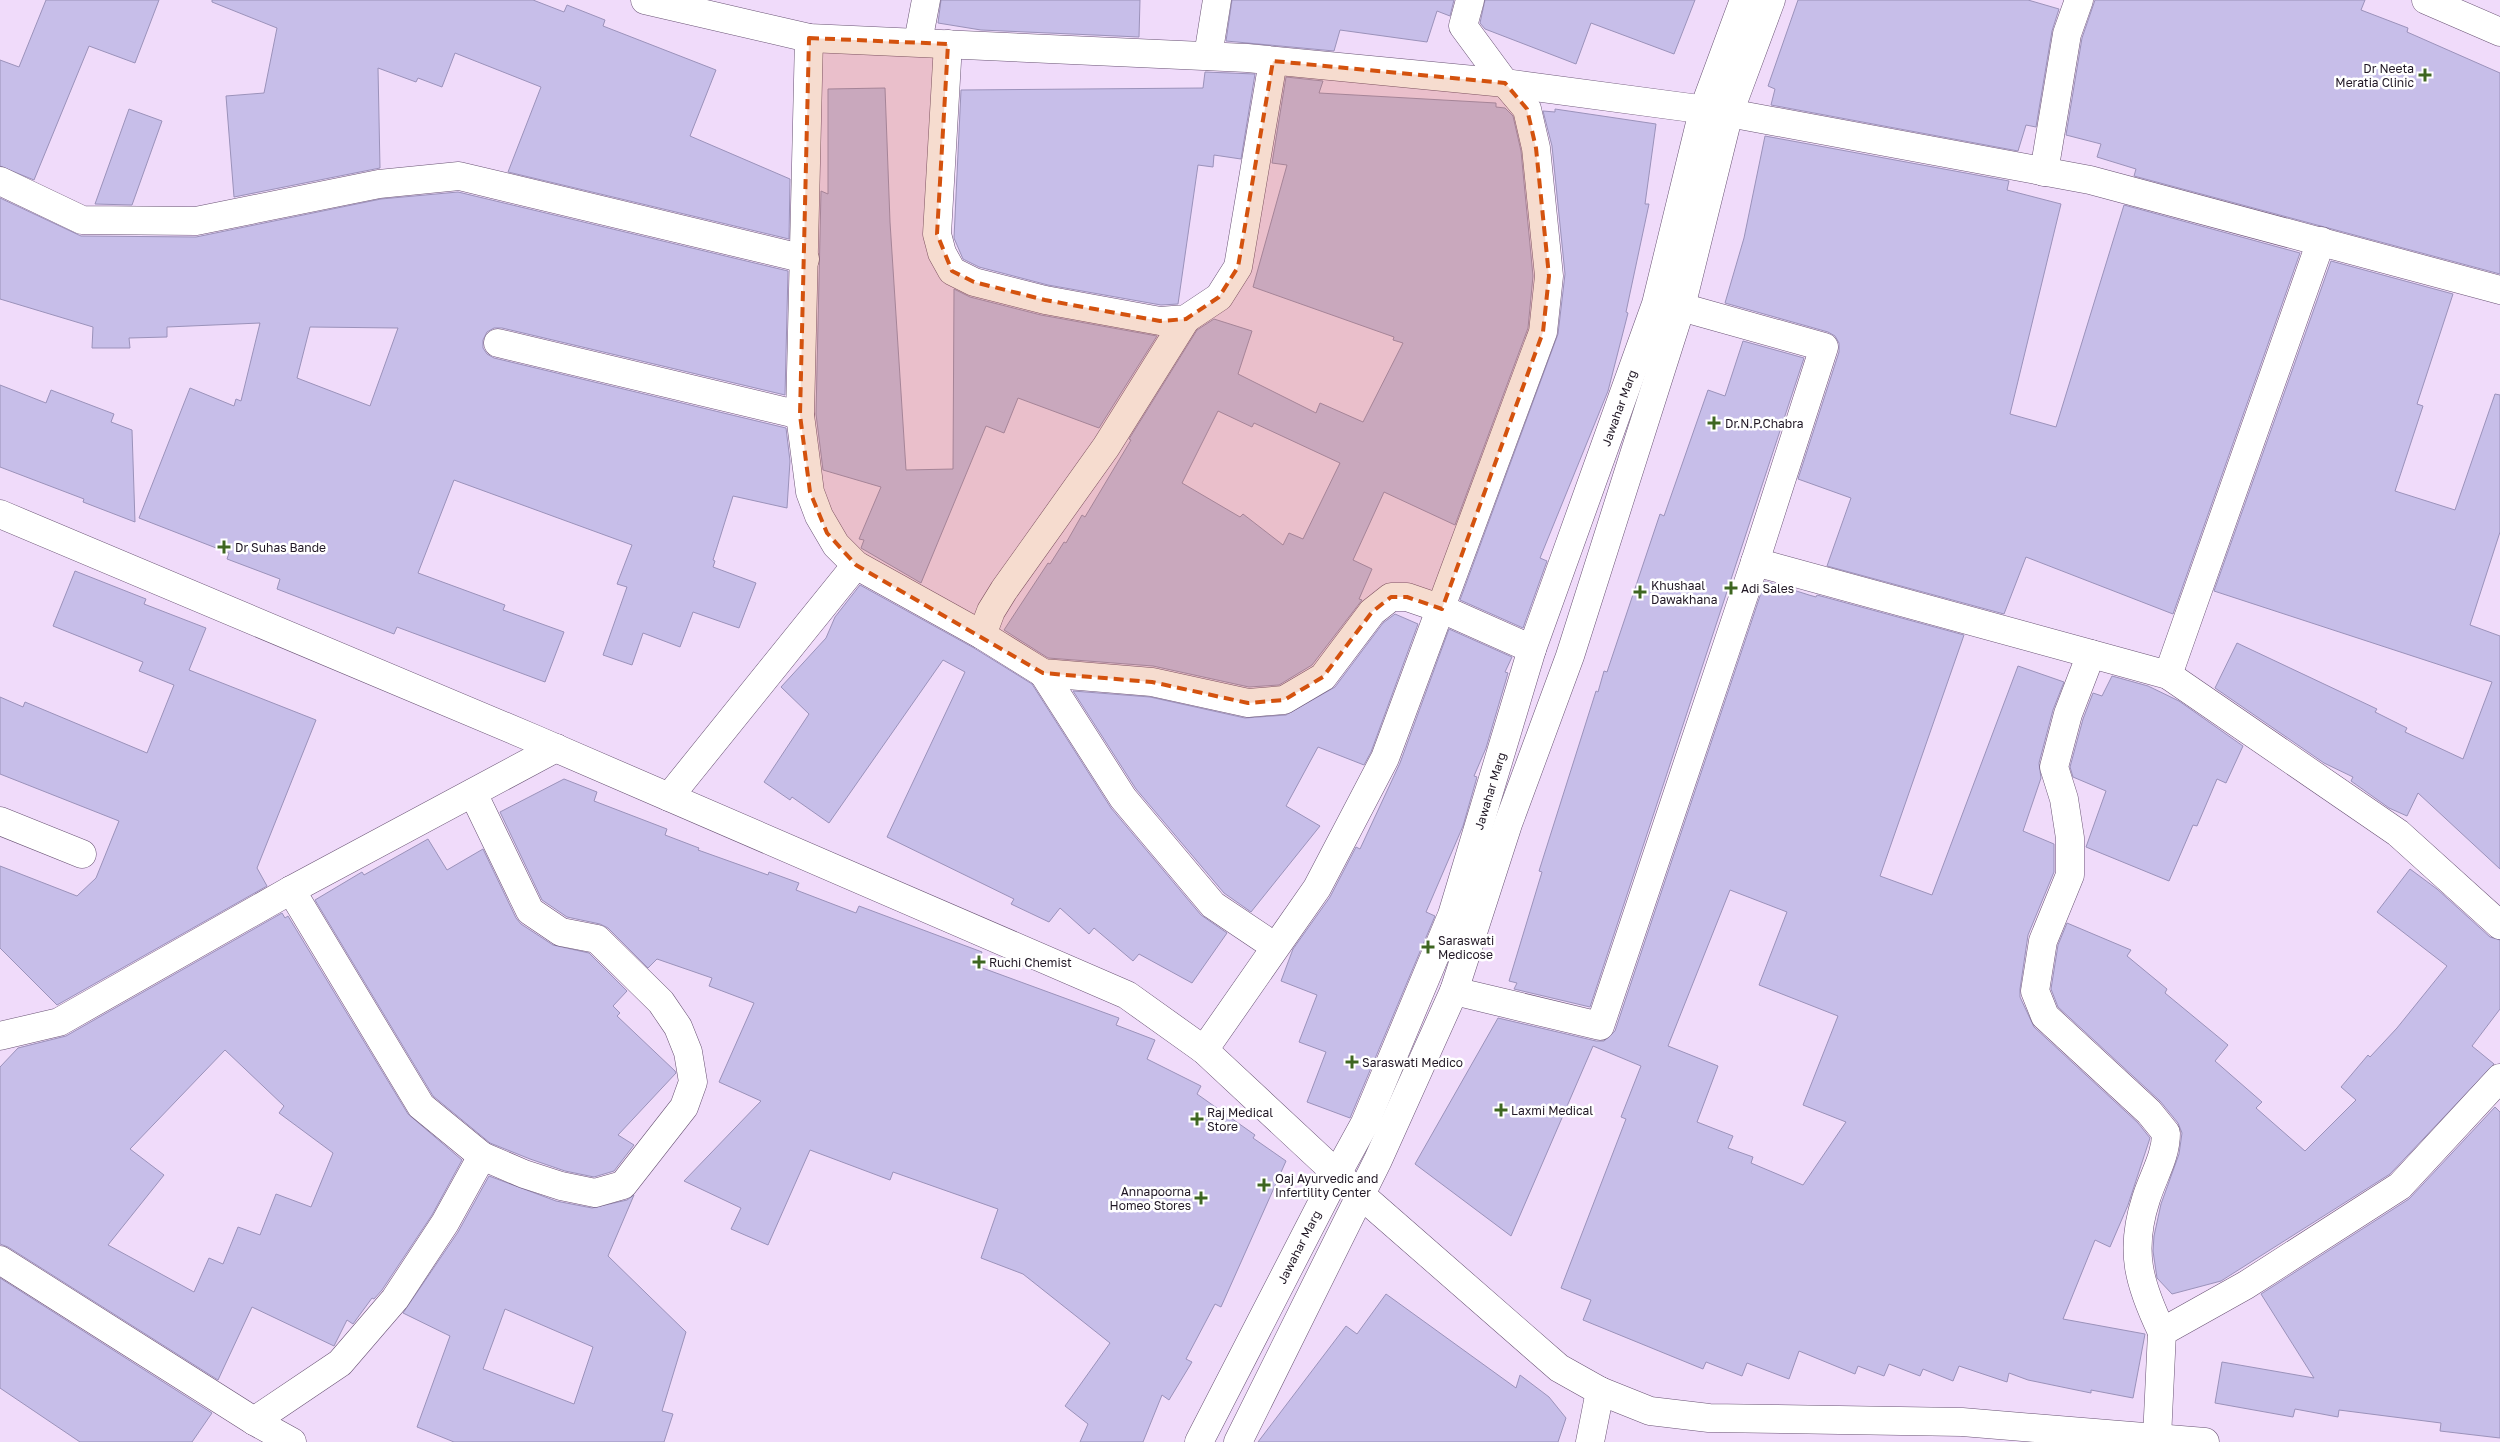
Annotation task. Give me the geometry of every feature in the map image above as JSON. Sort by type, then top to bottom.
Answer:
[{"type":"street","points":[[645,0],[809,38],[1208,56],[1273,61],[1505,83],[1716,112],[2090,180],[2500,290]]},
{"type":"street","points":[[918,42],[926,0]]},
{"type":"street","points":[[1208,56],[1216,0]]},
{"type":"street","points":[[1204,1050],[1274,946],[1317,888],[1385,758],[1442,609],[1543,332],[1549,276],[1536,148],[1527,109],[1505,83],[1464,26],[1470,0]]},
{"type":"street","points":[[1238,1442],[1361,1195],[1454,991],[1508,824],[1570,656],[1682,307],[1716,112],[1744,0]]},
{"type":"street","points":[[1716,112],[1771,0]]},
{"type":"street","points":[[2044,172],[2067,34],[2079,0]]},
{"type":"street","points":[[2426,0],[2500,32]]},
{"type":"street","points":[[809,38],[800,415],[810,492],[827,534],[856,564],[982,635],[1043,673],[1123,798],[1213,905],[1274,946]]},
{"type":"street","points":[[948,44],[937,234],[942,253],[952,271],[974,282],[1045,300],[1160,321],[1186,319]]},
{"type":"street","points":[[982,635],[991,611],[1004,590],[1106,447],[1186,319],[1219,297],[1238,267],[1273,61]]},
{"type":"street","name":"Jawahar Marg","points":[[1200,1442],[1337,1174],[1365,1124],[1452,915],[1532,649],[1656,304],[1716,112]]},
{"type":"street","points":[[0,181],[82,220],[196,221],[379,184],[460,176],[805,259]]},
{"type":"street","points":[[2168,675],[2321,241]]},
{"type":"street","points":[[1454,991],[1600,1026],[1755,562],[1824,347],[1682,307]]},
{"type":"street","points":[[498,343],[800,415]]},
{"type":"street","points":[[0,514],[556,748],[1127,995],[1204,1050],[1337,1174],[1559,1368],[1600,1392],[1650,1412],[1709,1418],[1961,1432],[2157,1438],[2205,1442]]},
{"type":"street","points":[[1755,562],[2168,675],[2398,833],[2500,925]]},
{"type":"street","points":[[669,797],[856,564]]},
{"type":"street","points":[[1043,673],[1152,682],[1248,703],[1284,700],[1323,677],[1372,612],[1390,597],[1407,597],[1442,609],[1532,649]]},
{"type":"street","points":[[2091,654],[2068,714],[2054,766],[2064,799],[2070,838],[2070,874],[2044,941],[2035,991],[2045,1016],[2150,1112],[2166,1133],[2166,1150],[2146,1199],[2137,1236],[2137,1260],[2144,1296],[2162,1332],[2157,1438]]},
{"type":"street","points":[[0,1036],[59,1022],[291,890],[556,748]]},
{"type":"street","points":[[291,890],[421,1106],[482,1156],[533,1177],[561,1186],[595,1193],[623,1185],[684,1107],[693,1082],[688,1052],[678,1027],[662,1002],[597,939],[561,932],[530,911],[473,793]]},
{"type":"street","points":[[0,821],[82,854]]},
{"type":"street","points":[[2162,1332],[2246,1285],[2400,1186],[2500,1078]]},
{"type":"street","points":[[254,1421],[340,1363],[395,1299],[445,1223],[482,1156]]},
{"type":"street","points":[[0,1260],[254,1421],[292,1442]]},
{"type":"street","points":[[1590,1442],[1600,1392]]},
{"type":"highlighted area","points":[[809,38],[948,44],[937,234],[952,271],[974,282],[1045,300],[1160,321],[1186,319],[1219,297],[1238,267],[1273,61],[1505,83],[1527,109],[1536,148],[1549,276],[1543,332],[1442,609],[1407,597],[1391,597],[1372,612],[1323,677],[1284,700],[1248,703],[1152,682],[1043,673],[856,565],[827,533],[810,492],[800,415]]},
{"type":"building","points":[[46,0],[159,0],[135,63],[89,46],[34,180],[0,166],[0,60],[19,67]]},
{"type":"building","points":[[212,0],[533,0],[564,12],[567,5],[605,20],[603,26],[716,70],[690,136],[790,179],[789,239],[508,172],[541,87],[455,53],[442,87],[418,78],[416,82],[378,68],[380,168],[234,197],[226,96],[264,93],[277,28],[212,2]]},
{"type":"building","points":[[941,0],[1140,0],[1139,37],[981,30],[938,23]]},
{"type":"building","points":[[1232,0],[1454,0],[1450,16],[1437,11],[1427,42],[1340,30],[1334,51],[1226,41]]},
{"type":"building","points":[[1485,0],[1695,0],[1674,54],[1591,23],[1576,64],[1485,29],[1480,23]]},
{"type":"building","points":[[1798,0],[2028,0],[2059,9],[2052,31],[2036,127],[2026,125],[2018,151],[1771,105],[1775,89],[1768,86]]},
{"type":"building","points":[[2095,0],[2365,0],[2361,10],[2408,28],[2407,32],[2500,73],[2500,274],[2134,176],[2136,169],[2097,157],[2101,144],[2066,135],[2082,38]]},
{"type":"building","points":[[1205,72],[1255,74],[1241,159],[1214,155],[1213,167],[1198,165],[1178,304],[1161,305],[1048,285],[979,267],[963,259],[954,238],[961,90],[1203,88]]},
{"type":"building","points":[[1286,77],[1323,81],[1319,93],[1496,103],[1496,107],[1505,108],[1513,116],[1521,151],[1533,276],[1528,328],[1455,525],[1384,492],[1353,560],[1372,569],[1359,599],[1362,600],[1312,665],[1279,685],[1249,687],[1153,666],[1048,658],[1004,630],[1048,563],[1050,564],[1064,542],[1066,543],[1082,515],[1085,517],[1131,440],[1129,439],[1197,330],[1214,319],[1252,331],[1238,374],[1316,413],[1320,403],[1363,422],[1403,343],[1393,340],[1394,337],[1253,287],[1287,165],[1272,163]],"holes":[[[1218,411],[1252,427],[1254,423],[1340,463],[1303,539],[1289,533],[1283,545],[1243,514],[1240,517],[1182,483]]]},
{"type":"building","points":[[885,88],[890,222],[906,470],[953,469],[954,289],[970,297],[1041,315],[1157,336],[1099,428],[1018,398],[1004,433],[986,426],[921,583],[861,548],[864,540],[859,539],[881,487],[823,470],[816,414],[821,191],[828,194],[828,89]]},
{"type":"building","points":[[129,109],[162,121],[132,205],[95,204]]},
{"type":"building","points":[[1555,109],[1656,124],[1645,204],[1649,204],[1626,312],[1628,313],[1608,391],[1540,558],[1547,561],[1523,628],[1460,600],[1558,334],[1565,274],[1552,146],[1543,111],[1555,112]]},
{"type":"building","points":[[1765,136],[2009,181],[2007,190],[2061,204],[2010,414],[2056,427],[2124,205],[2300,253],[2173,614],[2026,557],[2004,614],[1827,566],[1851,498],[1798,479],[1839,352],[1839,343],[1835,336],[1828,332],[1725,303],[1744,238]]},
{"type":"building","points":[[458,192],[788,271],[785,395],[502,328],[494,328],[487,332],[483,340],[483,348],[487,354],[494,358],[786,428],[790,461],[787,508],[733,496],[713,560],[715,561],[713,567],[756,583],[739,628],[693,612],[680,647],[643,633],[632,665],[603,655],[627,587],[617,584],[632,545],[454,480],[418,573],[505,605],[503,610],[564,632],[545,682],[397,627],[394,634],[277,589],[280,579],[227,559],[229,553],[139,518],[190,388],[234,406],[236,399],[241,401],[260,323],[167,327],[167,337],[129,338],[130,348],[92,348],[93,327],[0,299],[0,198],[81,236],[196,237],[381,199]],"holes":[[[310,327],[398,328],[370,406],[297,378]]]},
{"type":"building","points":[[2331,261],[2453,294],[2417,404],[2423,406],[2395,491],[2455,510],[2495,394],[2500,395],[2500,532],[2470,625],[2500,636],[2500,869],[2418,793],[2407,816],[2389,808],[2351,781],[2353,777],[2324,763],[2215,688],[2237,643],[2377,709],[2375,712],[2407,728],[2405,732],[2463,759],[2492,682],[2214,591]]},
{"type":"building","points":[[1743,341],[1804,358],[1590,1007],[1514,989],[1517,983],[1509,981],[1542,872],[1539,871],[1596,691],[1598,692],[1604,671],[1607,672],[1660,514],[1664,516],[1708,390],[1725,396]]},
{"type":"building","points":[[0,385],[46,403],[51,390],[114,414],[111,422],[132,430],[135,522],[83,502],[84,499],[0,467]]},
{"type":"building","points":[[75,571],[146,599],[144,604],[206,628],[189,670],[316,720],[257,868],[267,886],[57,1005],[0,948],[0,866],[77,896],[96,878],[119,821],[0,774],[0,697],[23,707],[25,702],[147,753],[174,685],[139,671],[143,662],[53,626]]},
{"type":"building","points":[[1765,581],[1816,597],[1817,595],[1964,635],[1880,876],[1932,895],[2018,666],[2064,682],[2053,710],[2039,763],[2041,778],[2023,831],[2054,844],[2054,872],[2028,935],[2020,997],[2034,1027],[2138,1123],[2150,1138],[2128,1205],[2110,1247],[2095,1240],[2063,1319],[2145,1334],[2133,1398],[2091,1390],[2091,1393],[2028,1380],[2009,1373],[2007,1382],[1959,1366],[1953,1381],[1923,1369],[1920,1376],[1889,1364],[1884,1376],[1858,1366],[1855,1374],[1799,1351],[1789,1379],[1747,1363],[1742,1376],[1706,1362],[1703,1369],[1583,1320],[1591,1300],[1561,1288],[1626,1119],[1621,1117],[1641,1066],[1593,1046],[1511,1236],[1415,1164],[1498,1018],[1596,1041],[1604,1041],[1615,1031]],"holes":[[[1730,890],[1787,912],[1759,985],[1838,1016],[1803,1105],[1846,1122],[1803,1185],[1751,1163],[1753,1157],[1728,1148],[1733,1136],[1697,1122],[1718,1066],[1668,1046]]]},
{"type":"building","points":[[860,585],[974,648],[1032,684],[1111,808],[1201,915],[1227,933],[1192,983],[1139,954],[1133,961],[1094,928],[1089,934],[1060,908],[1049,922],[1011,904],[1014,899],[887,837],[965,672],[943,660],[829,823],[792,797],[790,800],[764,782],[809,714],[781,687],[826,638],[835,617]]},
{"type":"building","points":[[1395,614],[1418,624],[1371,752],[1364,765],[1318,747],[1286,806],[1320,826],[1251,912],[1224,893],[1136,789],[1073,691],[1150,697],[1245,718],[1286,715],[1335,687],[1383,623]]},
{"type":"building","points":[[1449,629],[1512,657],[1505,672],[1508,673],[1486,748],[1474,776],[1477,777],[1463,826],[1426,912],[1435,916],[1350,1118],[1307,1102],[1326,1052],[1299,1042],[1317,995],[1281,981],[1293,949],[1330,897],[1356,847],[1360,849],[1400,763]]},
{"type":"building","points":[[2112,676],[2148,686],[2179,701],[2243,746],[2226,783],[2217,779],[2197,826],[2193,825],[2169,881],[2086,847],[2106,791],[2073,777],[2070,767],[2083,719],[2093,693],[2102,696]]},
{"type":"building","points":[[564,779],[597,792],[594,801],[667,829],[665,835],[699,848],[698,850],[768,875],[769,872],[799,883],[796,890],[856,913],[859,906],[982,952],[977,966],[1119,1018],[1116,1025],[1155,1040],[1147,1059],[1201,1086],[1197,1094],[1255,1135],[1253,1138],[1286,1161],[1221,1307],[1215,1304],[1186,1359],[1192,1362],[1169,1400],[1162,1395],[1143,1442],[1080,1442],[1088,1424],[1065,1406],[1110,1343],[1023,1274],[981,1258],[998,1209],[893,1172],[890,1180],[810,1150],[768,1245],[731,1229],[741,1208],[684,1181],[761,1101],[719,1082],[754,1003],[709,986],[712,978],[657,959],[648,968],[608,928],[600,924],[567,917],[542,900],[500,812]]},
{"type":"building","points":[[428,839],[447,870],[483,849],[516,918],[521,924],[553,945],[589,953],[627,991],[613,1006],[620,1013],[617,1016],[675,1071],[676,1073],[618,1135],[634,1145],[614,1171],[594,1177],[565,1171],[490,1143],[433,1096],[315,900],[362,872],[364,875]]},
{"type":"building","points":[[2410,869],[2437,889],[2490,937],[2500,940],[2500,1009],[2472,1046],[2494,1064],[2390,1174],[2221,1281],[2172,1294],[2157,1278],[2153,1251],[2154,1236],[2161,1204],[2179,1154],[2182,1133],[2178,1123],[2160,1101],[2058,1007],[2051,989],[2058,945],[2067,923],[2131,950],[2127,956],[2167,989],[2165,993],[2228,1045],[2215,1061],[2262,1102],[2256,1108],[2305,1151],[2356,1100],[2341,1087],[2368,1055],[2370,1057],[2397,1028],[2447,966],[2377,912]]},
{"type":"building","points":[[282,913],[285,918],[288,916],[408,1114],[462,1160],[432,1215],[382,1290],[374,1299],[372,1298],[353,1324],[347,1320],[334,1346],[252,1307],[218,1380],[8,1247],[0,1244],[0,1067],[18,1048],[66,1036]],"holes":[[[225,1050],[284,1106],[279,1113],[333,1153],[311,1207],[276,1194],[260,1235],[238,1227],[223,1264],[209,1258],[194,1292],[108,1245],[164,1175],[130,1149]]]},
{"type":"building","points":[[2495,1107],[2500,1112],[2500,1438],[2440,1431],[2441,1423],[2339,1410],[2338,1417],[2295,1409],[2293,1417],[2215,1403],[2222,1362],[2314,1378],[2261,1294],[2409,1199]]},
{"type":"building","points":[[489,1176],[556,1201],[592,1208],[627,1200],[634,1195],[608,1256],[686,1332],[662,1411],[673,1414],[664,1442],[454,1442],[417,1427],[450,1336],[403,1313],[458,1232]],"holes":[[[505,1309],[593,1347],[574,1404],[483,1369]]]},
{"type":"building","points":[[0,1278],[212,1413],[192,1442],[80,1442],[0,1388]]},
{"type":"building","points":[[1386,1294],[1516,1388],[1520,1375],[1549,1397],[1566,1418],[1558,1442],[1258,1442],[1346,1326],[1357,1334]]},
{"type":"place","name":"Dr Neeta Meratia Clinic","points":[[2425,75]]},
{"type":"place","name":"Dr.N.P.Chabra","points":[[1714,423]]},
{"type":"place","name":"Dr Suhas Bande","points":[[224,547]]},
{"type":"place","name":"Adi Sales","points":[[1731,588]]},
{"type":"place","name":"Khushaal Dawakhana","points":[[1640,592]]},
{"type":"place","name":"Saraswati Medicose","points":[[1428,947]]},
{"type":"place","name":"Ruchi Chemist","points":[[979,962]]},
{"type":"place","name":"Saraswati Medico","points":[[1352,1062]]},
{"type":"place","name":"Laxmi Medical","points":[[1501,1110]]},
{"type":"place","name":"Raj Medical Store","points":[[1197,1119]]},
{"type":"place","name":"Oaj Ayurvedic and Infertility Center","points":[[1264,1185]]},
{"type":"place","name":"Annapoorna Homeo Stores","points":[[1201,1198]]}]
